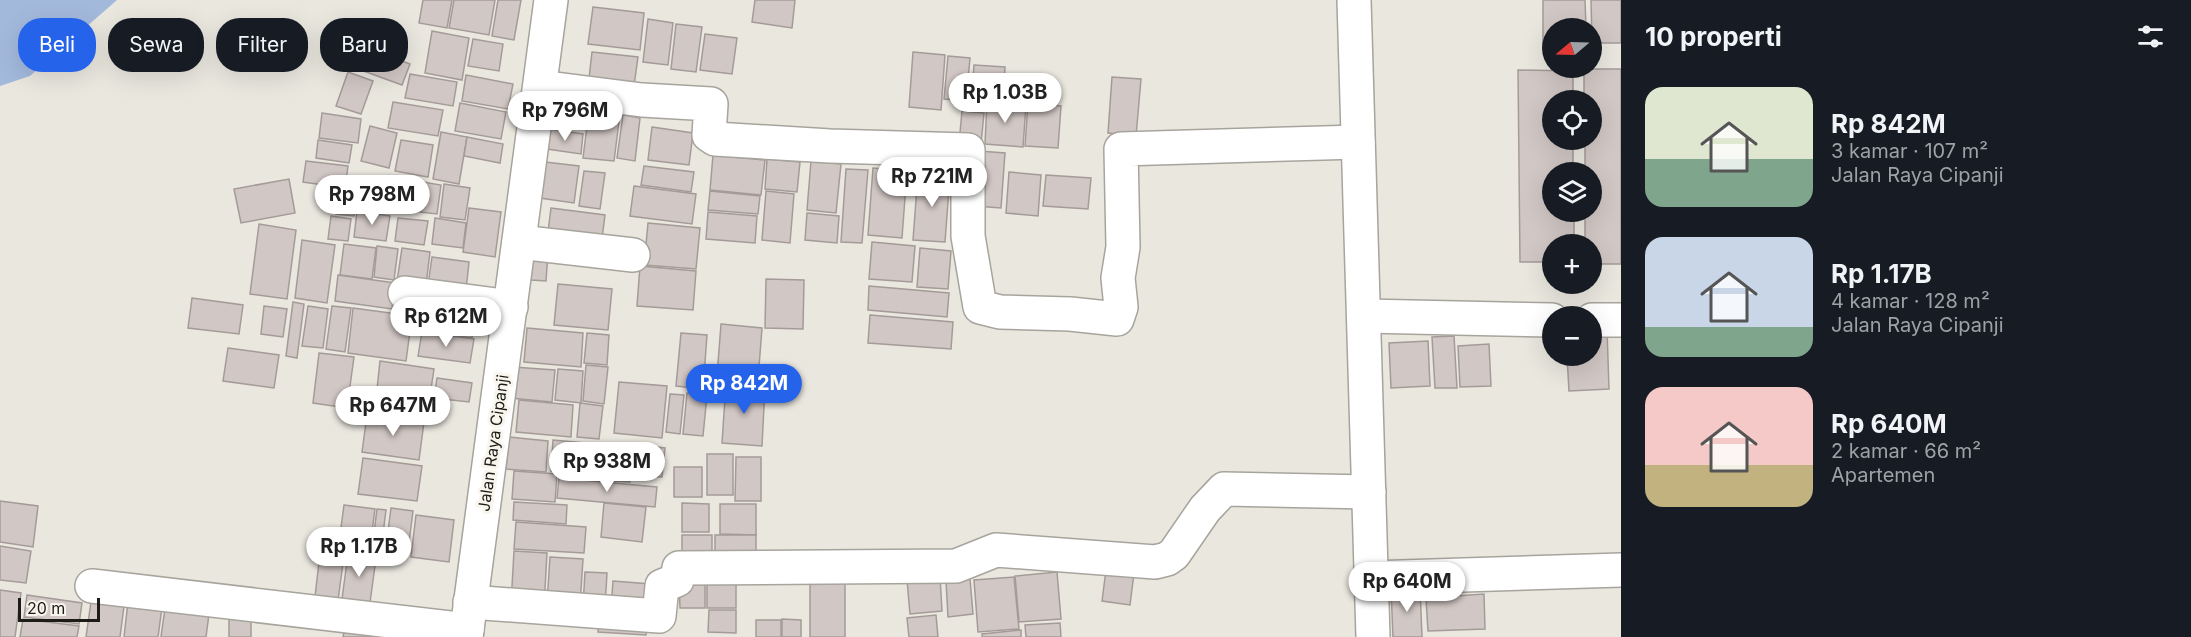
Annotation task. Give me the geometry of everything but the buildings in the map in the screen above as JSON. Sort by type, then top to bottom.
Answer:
[{"type":"street","name":"Jalan Raya Cipanji","points":[[468,623],[551,0]]},
{"type":"street","points":[[1354,0],[1373,637]]},
{"type":"street","points":[[540,87],[642,100],[711,104],[709,135],[715,139],[830,146],[968,150],[968,237],[980,307],[1000,312],[1070,314],[1117,319],[1121,307],[1118,278],[1123,247],[1121,149],[1358,142]]},
{"type":"street","points":[[519,242],[633,255]]},
{"type":"street","points":[[405,293],[511,307]]},
{"type":"street","points":[[1365,316],[1542,320]]},
{"type":"street","points":[[1602,320],[1621,320]]},
{"type":"street","points":[[92,586],[468,623],[659,616],[662,586],[677,580],[680,568],[957,566],[996,550],[1155,562],[1167,559],[1174,554],[1205,509],[1224,489],[1369,492]]},
{"type":"street","points":[[1370,578],[1621,570]]},
{"type":"water","points":[[0,0],[117,0],[96,18],[18,18],[18,72],[35,72],[30,76],[0,86]]}]
